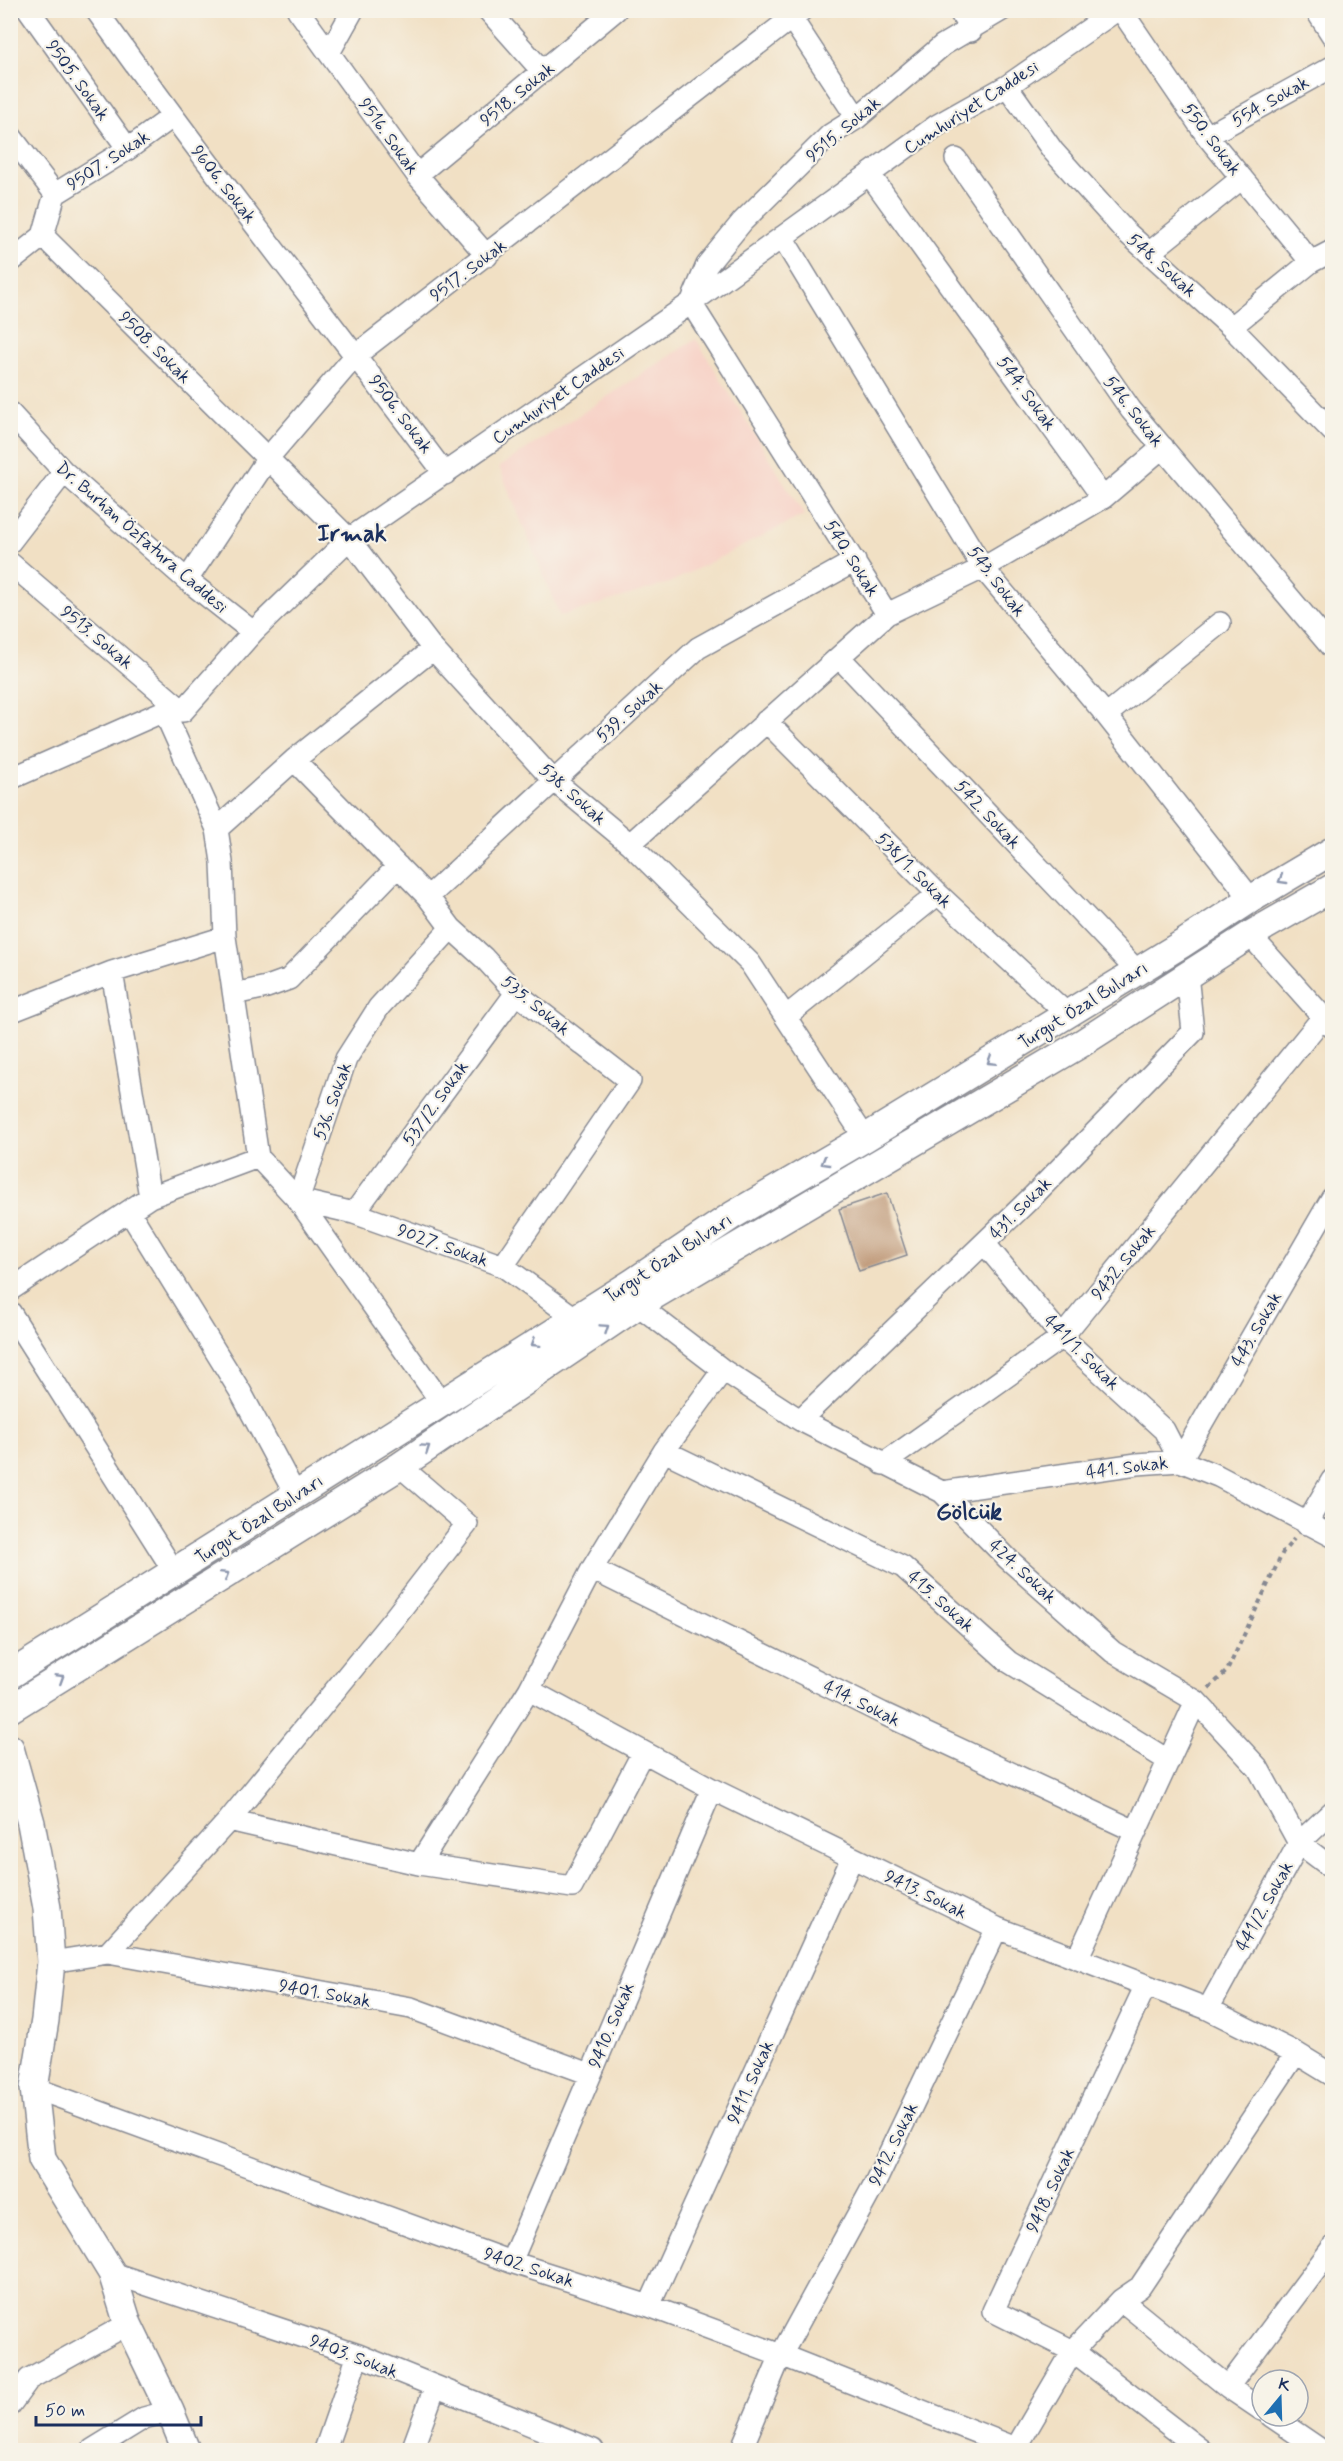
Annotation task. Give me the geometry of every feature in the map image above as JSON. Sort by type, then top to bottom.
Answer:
[{"type":"street","name":"9505. Sokak","points":[[28,10],[128,149]]},
{"type":"street","name":"9606. Sokak","points":[[96,10],[172,117],[356,355]]},
{"type":"street","name":"9516. Sokak","points":[[298,10],[417,175],[487,256]]},
{"type":"street","points":[[329,53],[353,10]]},
{"type":"street","points":[[489,10],[543,72]]},
{"type":"street","name":"9518. Sokak","points":[[417,175],[616,10]]},
{"type":"street","points":[[959,10],[971,31]]},
{"type":"street","name":"9515. Sokak","points":[[691,303],[707,265],[742,222],[830,135],[857,118],[943,45],[971,31],[1002,10]]},
{"type":"street","name":"Cumhuriyet Caddesi","points":[[10,779],[174,711],[349,539],[691,303],[936,126],[1007,86],[1119,10]]},
{"type":"street","name":"550. Sokak","points":[[1119,10],[1207,136],[1311,262]]},
{"type":"street","points":[[1316,10],[1332,35]]},
{"type":"street","points":[[793,13],[857,118]]},
{"type":"street","name":"9517. Sokak","points":[[187,580],[268,458],[356,355],[487,256],[793,13]]},
{"type":"street","name":"554. Sokak","points":[[1207,136],[1332,67]]},
{"type":"street","name":"548. Sokak","points":[[1007,86],[1053,151],[1124,230],[1231,327],[1332,430]]},
{"type":"street","name":"9507. Sokak","points":[[43,236],[55,194],[128,149],[172,117]]},
{"type":"street","points":[[10,135],[55,194]]},
{"type":"street","name":"546. Sokak","points":[[956,159],[1131,410],[1332,648]]},
{"type":"street","name":"544. Sokak","points":[[870,175],[1103,498]]},
{"type":"street","points":[[1149,253],[1242,178]]},
{"type":"street","points":[[10,262],[43,236]]},
{"type":"street","name":"9508. Sokak","points":[[43,236],[268,458]]},
{"type":"street","name":"543. Sokak","points":[[782,237],[983,568],[1106,715],[1251,899]]},
{"type":"street","points":[[1231,327],[1311,262],[1332,251]]},
{"type":"street","name":"540. Sokak","points":[[630,844],[886,614],[855,561],[691,303]]},
{"type":"street","name":"9506. Sokak","points":[[356,355],[445,474]]},
{"type":"street","name":"Dr. Burhan Özfatura Caddesi","points":[[10,413],[64,472],[187,580],[253,632]]},
{"type":"street","points":[[886,614],[983,568],[1103,498],[1163,447]]},
{"type":"street","name":"538. Sokak","points":[[268,458],[349,539],[434,649],[554,780],[630,844],[750,963],[787,1016],[865,1138]]},
{"type":"street","points":[[10,542],[64,472]]},
{"type":"street","name":"539. Sokak","points":[[428,897],[698,648],[855,561]]},
{"type":"street","name":"9513. Sokak","points":[[10,563],[174,711]]},
{"type":"street","points":[[1106,715],[1220,622]]},
{"type":"street","points":[[216,829],[294,760],[434,649]]},
{"type":"street","name":"542. Sokak","points":[[839,657],[1137,971]]},
{"type":"street","points":[[174,711],[216,829],[222,862],[225,937],[258,1157],[298,1200],[441,1402]]},
{"type":"street","name":"538/1. Sokak","points":[[766,721],[939,894],[1067,1014]]},
{"type":"street","name":"535. Sokak","points":[[294,760],[428,897],[451,928],[484,958],[516,993],[630,1081],[503,1266]]},
{"type":"street","name":"Turgut Özal Bulvarı","points":[[10,1675],[175,1573],[733,1215],[865,1138],[1332,851]]},
{"type":"street","points":[[234,994],[267,987],[289,979],[398,866]]},
{"type":"street","name":"Turgut Özal Bulvarı","points":[[10,1709],[400,1466],[638,1305],[1082,1043],[1250,934],[1332,888]]},
{"type":"street","points":[[787,1016],[939,894]]},
{"type":"street","name":"536. Sokak","points":[[298,1200],[346,1059],[379,1006],[451,928]]},
{"type":"street","points":[[1250,934],[1328,1022]]},
{"type":"street","points":[[10,1012],[112,972],[225,937]]},
{"type":"street","points":[[112,972],[150,1197]]},
{"type":"street","name":"431. Sokak","points":[[800,1420],[984,1243],[1193,1032],[1187,974]]},
{"type":"street","name":"537/2. Sokak","points":[[354,1213],[516,993]]},
{"type":"street","name":"9432. Sokak","points":[[883,1464],[1062,1337],[1328,1022]]},
{"type":"street","points":[[10,1290],[150,1197],[258,1157]]},
{"type":"street","name":"443. Sokak","points":[[1180,1461],[1332,1198]]},
{"type":"street","name":"9027. Sokak","points":[[298,1200],[354,1213],[503,1266],[575,1318]]},
{"type":"street","points":[[129,1211],[240,1391],[296,1496]]},
{"type":"street","name":"441/1. Sokak","points":[[984,1243],[1062,1337],[1164,1430],[1180,1461]]},
{"type":"street","name":"424. Sokak","points":[[638,1305],[723,1370],[800,1420],[942,1492],[1008,1559],[1113,1652],[1196,1701],[1257,1768],[1299,1843],[1332,1868]]},
{"type":"street","points":[[10,1312],[175,1573]]},
{"type":"street","points":[[419,1864],[529,1690],[592,1569],[664,1451],[723,1370]]},
{"type":"street","name":"415. Sokak","points":[[664,1451],[903,1567],[1009,1662],[1169,1761]]},
{"type":"street","name":"441. Sokak","points":[[942,1492],[1137,1464],[1180,1461],[1218,1476],[1332,1536]]},
{"type":"street","points":[[108,1953],[229,1820],[395,1617],[466,1524],[400,1466]]},
{"type":"street","points":[[1306,1524],[1332,1480]]},
{"type":"street","name":"414. Sokak","points":[[592,1569],[882,1713],[1135,1831]]},
{"type":"street","name":"9413. Sokak","points":[[529,1690],[712,1789],[997,1928],[1145,1987],[1208,2009],[1296,2053],[1332,2075]]},
{"type":"street","points":[[1077,1959],[1196,1701]]},
{"type":"street","points":[[10,1749],[31,1823],[43,1887],[51,1962],[45,2020],[34,2088],[42,2159],[112,2273],[128,2324],[170,2411],[186,2451]]},
{"type":"street","points":[[229,1820],[419,1864],[572,1887],[643,1752]]},
{"type":"street","name":"9410. Sokak","points":[[511,2262],[712,1789]]},
{"type":"street","name":"441/2. Sokak","points":[[1208,2009],[1299,1843],[1332,1812]]},
{"type":"street","name":"9411. Sokak","points":[[649,2306],[852,1858]]},
{"type":"street","name":"9412. Sokak","points":[[741,2451],[781,2355],[875,2183],[997,1928]]},
{"type":"street","name":"9401. Sokak","points":[[51,1962],[108,1953],[411,2008],[590,2074]]},
{"type":"street","name":"9418. Sokak","points":[[1073,2351],[993,2312],[1145,1987]]},
{"type":"street","points":[[1018,2449],[1073,2351],[1121,2300],[1140,2287],[1296,2053]]},
{"type":"street","name":"9402. Sokak","points":[[34,2088],[511,2262],[649,2306],[781,2355],[1018,2449]]},
{"type":"street","points":[[1228,2387],[1332,2248]]},
{"type":"street","name":"9403. Sokak","points":[[112,2273],[358,2355],[593,2451]]},
{"type":"street","points":[[1121,2300],[1228,2387],[1250,2402]]},
{"type":"street","points":[[10,2406],[29,2379],[128,2324]]},
{"type":"street","points":[[1073,2351],[1201,2451]]},
{"type":"street","points":[[325,2451],[358,2355]]},
{"type":"street","points":[[412,2451],[435,2387]]},
{"type":"street","points":[[92,2451],[144,2418],[170,2411]]},
{"type":"street","points":[[1288,2428],[1321,2451]]},
{"type":"path","points":[[1196,1701],[1227,1671],[1283,1552],[1306,1524]]},
{"type":"shaded area","points":[[696,339],[804,515],[669,583],[560,616],[499,467]]},
{"type":"building","points":[[887,1193],[907,1255],[859,1271],[839,1209]]},
{"type":"district","name":"Irmak","points":[[352,533]]},
{"type":"district","name":"Gölcük","points":[[969,1511]]}]
